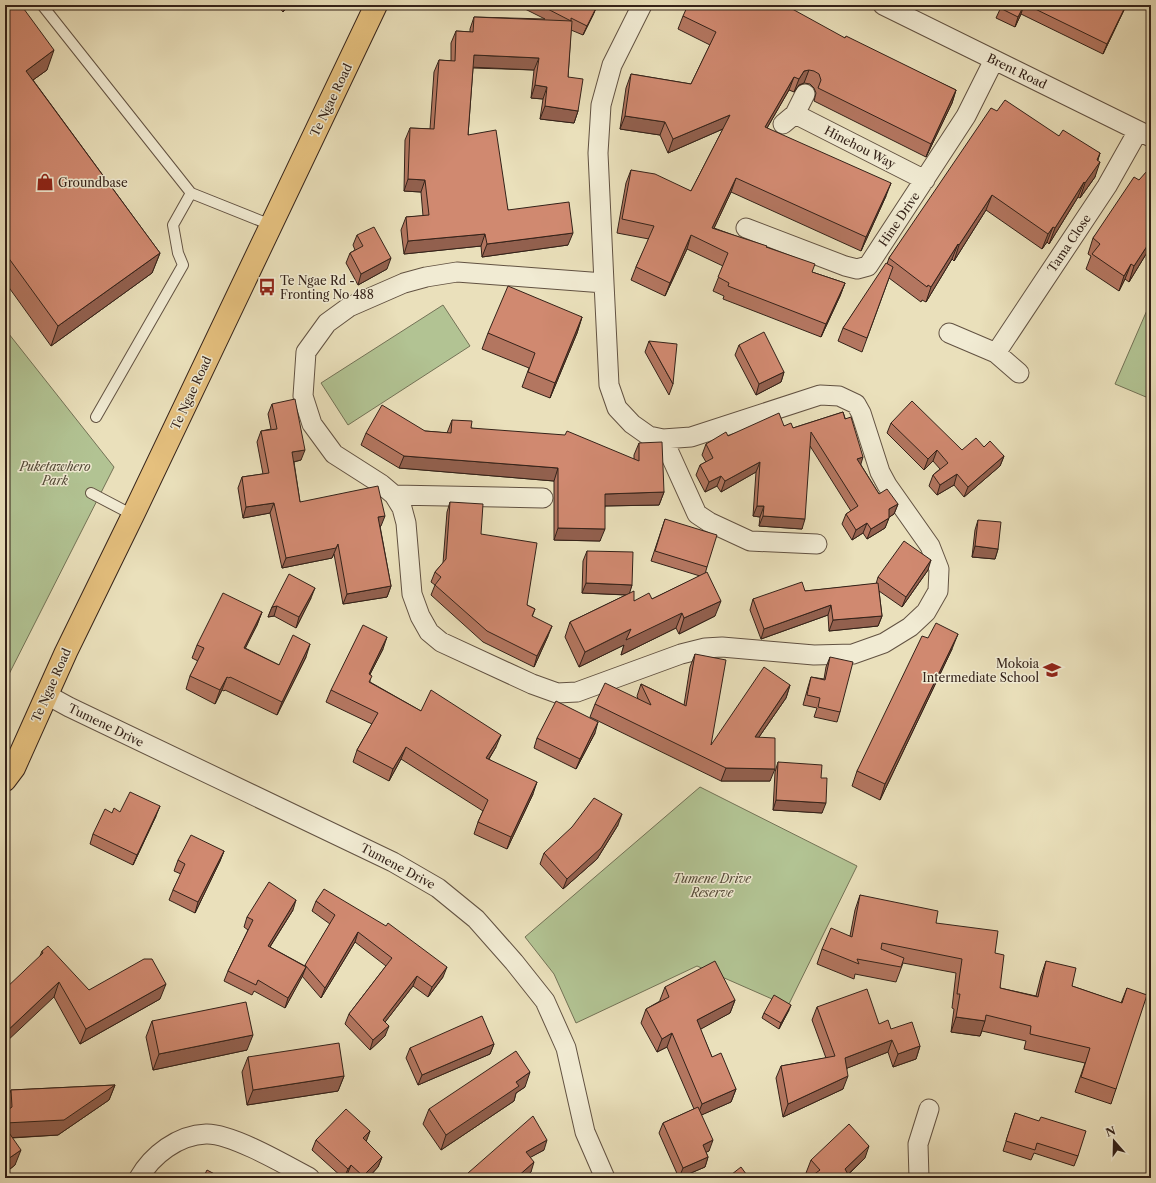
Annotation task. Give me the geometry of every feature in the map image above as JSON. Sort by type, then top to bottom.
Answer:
[{"type":"highway","name":"Te Ngae Road","points":[[5,780],[14,768],[66,652],[376,5]]},
{"type":"street","points":[[604,283],[457,272],[426,277],[404,283],[349,307],[327,323],[306,352],[303,396],[312,424],[334,454],[381,484],[394,495],[402,508],[406,523],[412,594],[420,616],[429,632],[441,642],[532,684],[557,693],[577,692],[681,654],[705,648],[722,647],[814,655],[853,654],[884,643],[910,628],[926,612],[938,591],[939,569],[930,546],[887,485],[880,472],[861,413],[856,404],[839,396],[820,395],[690,437],[663,439],[649,436],[632,424],[617,408],[609,385],[598,153],[600,105],[612,65],[642,5]]},
{"type":"street","name":"Brent Road","points":[[883,5],[908,10],[994,60],[1144,134]]},
{"type":"street","name":"Hine Drive","points":[[746,228],[845,266],[857,269],[868,266],[966,116],[994,60]]},
{"type":"street","name":"Hinehou Way","points":[[805,94],[789,119],[925,180]]},
{"type":"street","name":"Tama Close","points":[[996,353],[1107,186],[1144,134]]},
{"type":"street","points":[[949,333],[996,353],[1019,374]]},
{"type":"street","points":[[663,439],[697,514],[709,522],[750,541],[817,544]]},
{"type":"street","points":[[394,495],[543,498]]},
{"type":"street","name":"Tumene Drive","points":[[47,695],[69,707],[393,862],[438,888],[476,919],[514,962],[545,1001],[566,1048],[586,1132],[605,1178]]},
{"type":"street","points":[[919,1178],[918,1144],[929,1109]]},
{"type":"street","points":[[139,1178],[142,1172],[160,1152],[178,1141],[206,1134],[230,1138],[281,1162],[310,1178]]},
{"type":"lane","points":[[42,5],[191,193],[271,225]]},
{"type":"lane","points":[[96,417],[183,265],[178,253],[173,225],[191,193]]},
{"type":"lane","points":[[91,493],[133,514]]},
{"type":"green space","points":[[1151,301],[1151,386],[1146,397],[1115,384]]},
{"type":"green space","points":[[443,305],[470,346],[348,425],[321,383]]},
{"type":"green space","name":"Puketawhero Park","points":[[5,329],[114,467],[5,682]]},
{"type":"green space","name":"Tumene Drive Reserve","points":[[700,787],[857,866],[788,1006],[697,966],[576,1023],[554,974],[525,937]]},
{"type":"building","name":"Groundbase","points":[[5,5],[21,5],[54,50],[26,71],[160,253],[58,326],[5,253]]},
{"type":"building","points":[[540,5],[597,6],[587,26],[571,18],[571,21]]},
{"type":"building","points":[[688,5],[770,5],[776,8],[778,5],[785,5],[845,38],[846,36],[956,90],[931,144],[818,88],[821,80],[819,74],[814,71],[804,71],[799,79],[794,77],[765,127],[891,183],[866,237],[736,178],[712,228],[815,264],[812,272],[845,283],[826,324],[728,286],[729,283],[718,277],[728,253],[691,235],[670,283],[636,267],[654,226],[622,219],[631,170],[655,174],[691,191],[730,115],[673,139],[665,122],[625,116],[631,74],[691,84],[716,32],[683,16]]},
{"type":"building","points":[[1002,5],[1024,5],[1018,17],[1000,8]]},
{"type":"building","points":[[1027,5],[1126,5],[1107,44]]},
{"type":"building","points":[[474,17],[572,21],[568,77],[583,79],[578,111],[545,106],[547,87],[535,85],[539,58],[474,55],[468,135],[496,130],[508,210],[569,202],[573,233],[487,244],[485,234],[408,241],[406,217],[429,215],[425,180],[408,179],[410,128],[434,129],[439,60],[455,61],[456,31],[473,32]]},
{"type":"building","points":[[1005,100],[1059,136],[1063,130],[1100,153],[1097,160],[1100,162],[1085,183],[1084,182],[1055,228],[1053,227],[1048,234],[992,195],[959,245],[958,244],[931,287],[928,285],[927,287],[889,258],[991,108],[997,111]]},
{"type":"building","points":[[1147,171],[1151,174],[1151,240],[1134,266],[1131,264],[1124,276],[1092,254],[1100,244],[1093,238],[1134,177],[1139,180]]},
{"type":"building","points":[[374,227],[391,258],[361,274],[350,253],[363,246],[357,235]]},
{"type":"building","points":[[886,263],[893,267],[867,338],[843,328]]},
{"type":"building","points":[[508,286],[582,317],[555,383],[528,372],[535,353],[488,333]]},
{"type":"building","points":[[764,332],[784,372],[759,384],[739,345]]},
{"type":"building","points":[[649,341],[677,344],[673,384]]},
{"type":"building","points":[[295,399],[305,450],[292,452],[300,502],[378,486],[385,516],[378,517],[391,586],[347,594],[338,544],[336,548],[286,558],[274,503],[246,507],[242,477],[269,473],[261,431],[277,429],[272,404]]},
{"type":"building","points":[[912,401],[962,450],[976,438],[984,447],[990,441],[1004,456],[968,487],[957,474],[940,485],[933,475],[948,463],[937,450],[928,459],[891,423]]},
{"type":"building","points":[[382,405],[425,431],[451,433],[452,420],[472,421],[471,428],[565,435],[567,431],[639,461],[639,443],[662,442],[664,492],[605,494],[605,529],[558,528],[558,468],[404,456],[366,433]]},
{"type":"building","points":[[843,412],[845,419],[851,417],[863,457],[857,459],[879,494],[887,489],[898,504],[889,509],[889,518],[871,529],[867,523],[856,530],[846,514],[858,506],[811,432],[805,519],[763,516],[764,506],[757,506],[760,462],[725,481],[721,476],[709,482],[700,465],[713,458],[706,444],[726,432],[728,436],[779,413],[784,426],[791,423],[793,428]]},
{"type":"building","points":[[450,502],[483,504],[481,534],[537,543],[527,605],[535,609],[532,616],[552,626],[537,656],[487,631],[435,585],[441,577],[435,572],[446,559]]},
{"type":"building","points":[[665,519],[717,535],[707,567],[655,551]]},
{"type":"building","points":[[978,520],[1001,522],[998,549],[975,546]]},
{"type":"building","points":[[904,541],[931,560],[906,597],[878,577]]},
{"type":"building","points":[[587,551],[633,552],[632,585],[586,583]]},
{"type":"building","points":[[707,572],[721,601],[684,618],[682,613],[626,640],[631,629],[585,652],[570,622],[634,591],[634,601],[649,593],[652,599]]},
{"type":"building","points":[[289,574],[315,588],[299,617],[277,606],[272,607]]},
{"type":"building","points":[[802,582],[805,591],[878,583],[882,616],[833,620],[831,605],[764,629],[753,599]]},
{"type":"building","points":[[223,593],[262,612],[244,648],[279,665],[293,635],[310,644],[282,702],[230,677],[227,677],[220,690],[190,676],[204,648],[197,645]]},
{"type":"building","points":[[936,623],[958,634],[885,784],[857,771],[922,636],[928,638]]},
{"type":"building","points":[[363,625],[387,637],[369,674],[372,676],[369,682],[421,711],[431,690],[501,735],[486,758],[537,782],[511,837],[478,822],[488,800],[406,747],[393,769],[357,750],[378,713],[331,690]]},
{"type":"building","points":[[695,654],[726,660],[711,745],[764,667],[790,685],[755,737],[775,738],[775,769],[726,768],[595,704],[605,683],[651,705],[641,684],[686,706]]},
{"type":"building","points":[[830,657],[853,662],[840,712],[818,707],[820,698],[807,695],[811,677],[825,680]]},
{"type":"building","points":[[556,701],[598,722],[580,759],[537,738]]},
{"type":"building","points":[[778,762],[822,765],[821,778],[827,778],[826,803],[776,800]]},
{"type":"building","points":[[130,792],[160,806],[137,855],[93,834],[105,809],[112,813],[114,808],[120,812]]},
{"type":"building","points":[[594,798],[622,814],[601,848],[567,879],[544,853],[572,827]]},
{"type":"building","points":[[191,835],[224,851],[198,902],[173,890],[185,864],[178,860]]},
{"type":"building","points":[[269,882],[296,900],[268,946],[306,967],[288,998],[258,980],[256,985],[228,971],[253,920],[247,917]]},
{"type":"building","points":[[324,889],[386,926],[388,923],[447,967],[432,987],[417,976],[383,1020],[389,1026],[373,1040],[349,1014],[392,958],[358,932],[325,988],[305,965],[335,915],[316,901]]},
{"type":"building","points":[[860,895],[938,911],[936,923],[998,931],[995,953],[1004,955],[1000,988],[1038,997],[1046,961],[1076,968],[1072,986],[1122,1003],[1127,988],[1147,995],[1116,1089],[1081,1077],[1090,1048],[1030,1034],[1031,1026],[986,1015],[985,1021],[956,1017],[960,994],[957,994],[962,959],[882,943],[881,949],[904,958],[901,967],[857,959],[859,964],[822,949],[831,928],[852,937]]},
{"type":"building","points":[[48,946],[89,990],[144,959],[152,959],[166,984],[86,1029],[59,982],[5,1033],[5,989],[43,953],[42,951]]},
{"type":"building","points":[[715,961],[735,1000],[697,1020],[712,1057],[721,1053],[736,1089],[702,1104],[672,1033],[662,1039],[646,1009],[669,997],[665,987]]},
{"type":"building","points":[[867,989],[879,1024],[888,1020],[891,1029],[912,1022],[920,1046],[898,1054],[892,1040],[845,1058],[848,1076],[788,1104],[781,1066],[835,1056],[817,1007]]},
{"type":"building","points":[[774,995],[791,1005],[781,1023],[764,1013]]},
{"type":"building","points":[[246,1002],[253,1035],[159,1054],[152,1021]]},
{"type":"building","points":[[482,1016],[494,1044],[422,1075],[410,1048]]},
{"type":"building","points":[[339,1043],[344,1076],[253,1090],[248,1057]]},
{"type":"building","points":[[516,1051],[530,1072],[516,1082],[519,1086],[446,1135],[429,1109]]},
{"type":"building","points":[[115,1085],[64,1120],[5,1123],[5,1112],[12,1107],[11,1090]]},
{"type":"building","points":[[698,1107],[713,1140],[703,1145],[708,1157],[683,1168],[663,1123]]},
{"type":"building","points":[[346,1109],[370,1131],[363,1138],[382,1157],[363,1176],[351,1165],[348,1169],[316,1140]]},
{"type":"building","points":[[1015,1113],[1039,1121],[1041,1117],[1086,1131],[1078,1156],[1037,1143],[1035,1150],[1006,1141]]},
{"type":"building","points":[[533,1116],[547,1140],[526,1152],[534,1162],[516,1178],[472,1178],[468,1173]]},
{"type":"building","points":[[849,1124],[869,1146],[845,1169],[850,1178],[809,1178],[820,1170],[811,1160]]},
{"type":"building","points":[[5,1127],[21,1150],[5,1161]]},
{"type":"building","points":[[741,1167],[749,1178],[727,1178]]},
{"type":"building","points":[[207,1170],[222,1178],[203,1178]]},
{"type":"building","points":[[1026,1175],[1027,1178],[1015,1178]]},
{"type":"place","name":"Groundbase","points":[[45,182]]},
{"type":"place","name":"Te Ngae Rd - Fronting No 488","points":[[267,287]]},
{"type":"place","name":"Mokoia Intermediate School","points":[[1052,670]]}]
